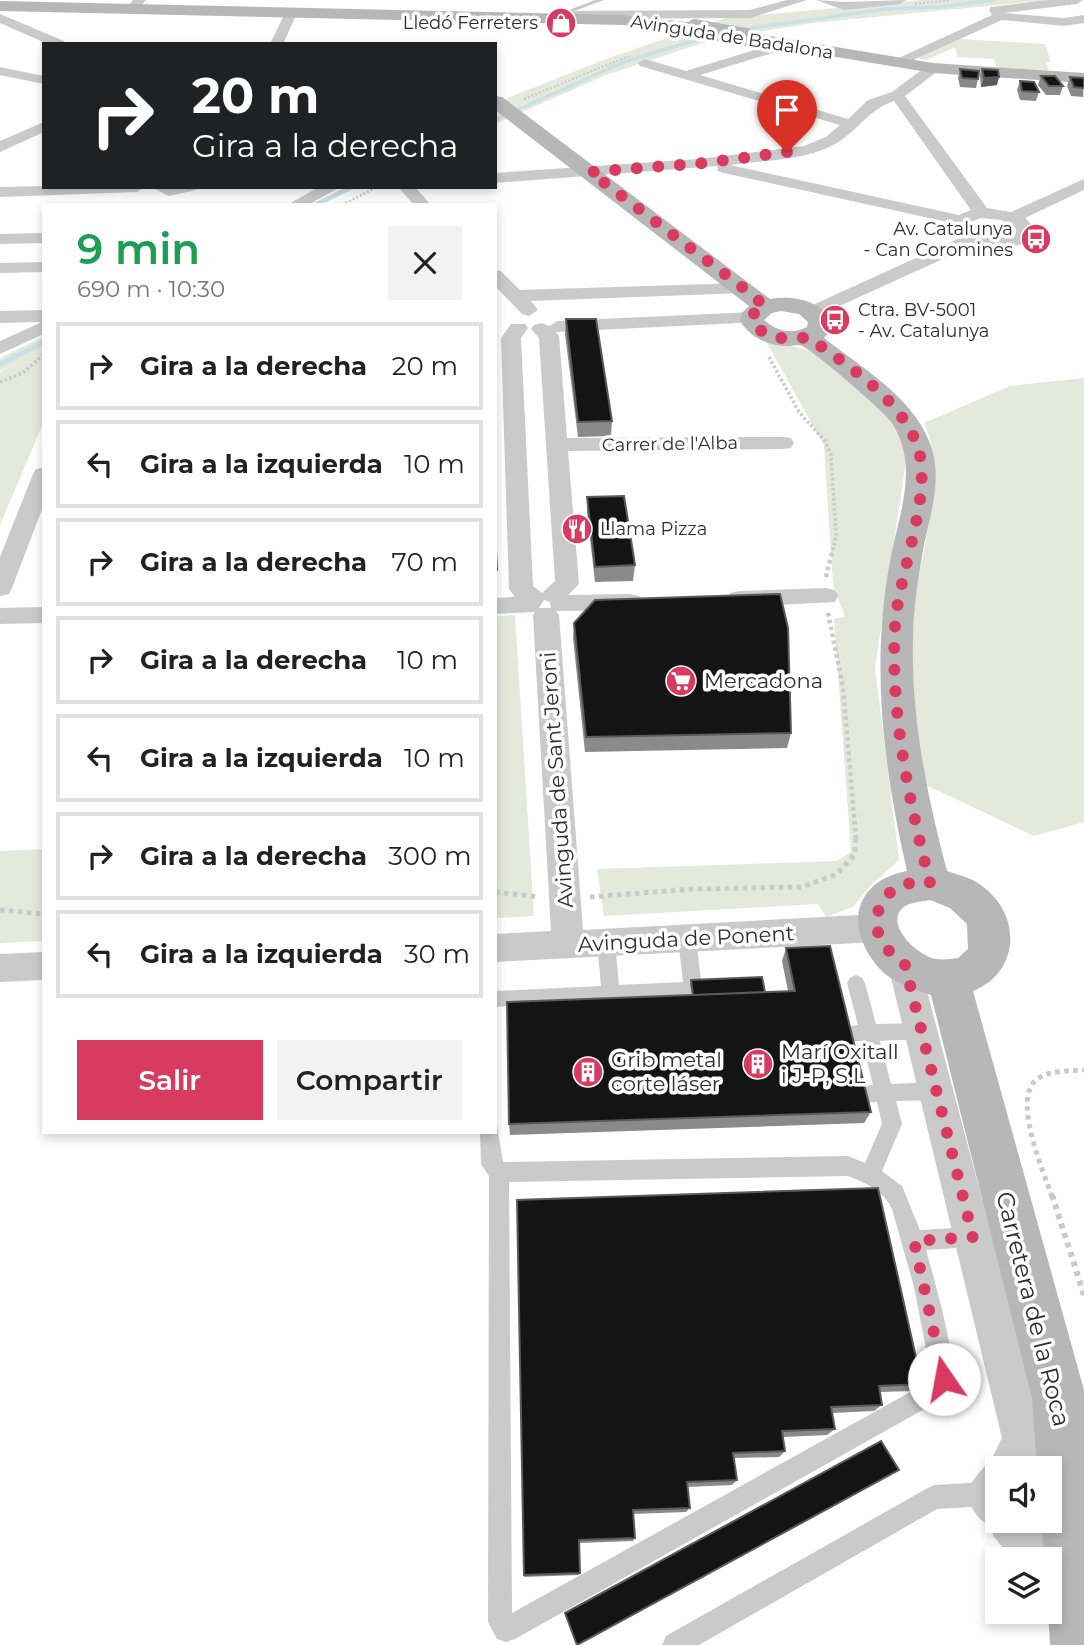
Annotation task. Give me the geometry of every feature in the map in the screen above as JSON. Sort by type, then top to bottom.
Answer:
[{"type":"street","points":[[609,14],[611,0]]},
{"type":"street","points":[[453,16],[762,12],[801,0]]},
{"type":"street","points":[[822,0],[844,6],[900,0]]},
{"type":"street","points":[[1000,16],[995,10],[1077,0]]},
{"type":"street","name":"Avinguda de Badalona","points":[[0,6],[136,4],[291,13],[415,8],[453,16],[623,20],[695,28],[933,68],[1084,78]]},
{"type":"street","points":[[411,33],[409,25],[415,8]]},
{"type":"street","points":[[277,42],[291,13]]},
{"type":"street","points":[[895,63],[1000,16],[1064,22],[1084,19]]},
{"type":"street","points":[[0,18],[55,42]]},
{"type":"street","points":[[0,34],[19,26]]},
{"type":"street","points":[[686,75],[787,44]]},
{"type":"street","points":[[645,63],[851,124]]},
{"type":"street","points":[[497,178],[704,163],[807,149],[831,140],[873,103],[897,95],[933,68]]},
{"type":"street","points":[[0,71],[42,80]]},
{"type":"street","points":[[897,95],[982,213]]},
{"type":"street","points":[[503,109],[743,288],[763,320],[791,339],[811,324],[974,238]]},
{"type":"street","points":[[0,147],[42,127]]},
{"type":"street","points":[[17,139],[42,145]]},
{"type":"street","points":[[704,163],[960,220]]},
{"type":"street","points":[[1013,218],[1084,184]]},
{"type":"street","points":[[0,192],[82,189]]},
{"type":"street","points":[[299,203],[328,189]]},
{"type":"street","points":[[407,189],[421,203]]},
{"type":"street","points":[[982,213],[1013,218],[1025,226],[1027,231],[1021,239],[1003,242],[974,238],[960,228],[960,220],[965,216],[982,213]]},
{"type":"street","points":[[0,239],[42,238]]},
{"type":"street","points":[[0,268],[42,267]]},
{"type":"street","points":[[497,277],[529,310],[529,326]]},
{"type":"street","points":[[516,296],[743,288]]},
{"type":"street","points":[[497,327],[763,320],[794,305],[898,411],[908,424],[921,464],[920,493],[898,604],[895,662],[911,811],[930,883]]},
{"type":"street","points":[[0,317],[42,316]]},
{"type":"street","points":[[529,326],[548,336],[567,584],[544,604]]},
{"type":"street","name":"Avinguda de Sant Jeroni","points":[[529,326],[511,338],[505,448],[521,589],[544,604],[568,945]]},
{"type":"street","points":[[0,348],[42,328]]},
{"type":"street","name":"Carrer de l'Alba","points":[[556,445],[783,443]]},
{"type":"street","points":[[0,588],[42,479]]},
{"type":"street","points":[[714,599],[826,596]]},
{"type":"street","points":[[497,606],[659,601]]},
{"type":"street","points":[[0,616],[42,615]]},
{"type":"street","points":[[930,883],[951,888],[971,900],[985,917],[992,935],[990,953],[979,968],[961,976],[927,971],[884,945],[877,928],[878,908],[888,893],[907,884],[930,883]]},
{"type":"street","name":"Avinguda de Ponent","points":[[497,948],[877,928]]},
{"type":"street","points":[[0,968],[42,966]]},
{"type":"street","points":[[927,971],[921,1031],[973,1237],[1009,1456]]},
{"type":"street","name":"Carretera de la Roca","points":[[927,971],[1059,1398],[1024,1456]]},
{"type":"street","points":[[1028,1533],[1032,1548],[1074,1573]]},
{"type":"street","name":"Carretera de la Roca","points":[[1048,1533],[1074,1573],[1082,1645]]},
{"type":"lane","points":[[559,15],[601,0]]},
{"type":"lane","points":[[687,939],[693,989]]},
{"type":"lane","points":[[607,943],[611,993]]},
{"type":"lane","points":[[856,983],[892,1124],[870,1176]]},
{"type":"lane","points":[[497,999],[730,987]]},
{"type":"lane","points":[[842,1034],[921,1031]]},
{"type":"lane","points":[[857,1094],[936,1091]]},
{"type":"lane","points":[[490,1134],[491,1164],[499,1172],[500,1622],[506,1630],[943,1385],[914,1241],[895,1193],[870,1176],[848,1166],[499,1172]]},
{"type":"lane","points":[[914,1241],[973,1237]]},
{"type":"lane","points":[[675,1645],[934,1497],[985,1484]]},
{"type":"path","points":[[503,109],[633,54]]},
{"type":"path","points":[[346,203],[373,189]]},
{"type":"path","points":[[497,893],[565,897],[632,895],[692,889],[802,887],[837,874],[855,853],[857,829],[850,786],[843,687],[826,596],[826,575],[836,535],[831,455],[824,441],[799,412],[760,345],[763,320]]},
{"type":"path","points":[[0,382],[23,373],[42,356]]},
{"type":"path","points":[[35,364],[42,363]]},
{"type":"path","points":[[0,910],[42,914]]},
{"type":"path","points":[[1084,1070],[1053,1072],[1037,1078],[1028,1091],[1025,1106],[1084,1295]]},
{"type":"shaded area","points":[[921,0],[1049,0],[813,23],[715,39],[606,75],[497,123],[497,114],[514,106],[505,99],[606,59],[726,18]]},
{"type":"shaded area","points":[[959,39],[1045,44],[1051,62],[1046,62],[1049,70],[997,68],[994,59],[957,57],[953,48],[926,60],[918,58]]},
{"type":"shaded area","points":[[42,337],[42,426],[0,525],[0,372],[19,362],[0,371],[0,358]]},
{"type":"shaded area","points":[[765,339],[815,352],[900,426],[906,461],[875,668],[899,860],[871,885],[853,907],[826,917],[818,904],[604,916],[597,869],[837,861],[851,852],[834,619],[845,617],[833,584],[824,446]]},
{"type":"shaded area","points":[[1084,378],[1084,822],[1034,836],[924,784],[912,696],[909,645],[911,619],[928,531],[934,473],[931,446],[924,423],[1010,386]]},
{"type":"shaded area","points":[[515,615],[534,916],[497,918],[497,616]]},
{"type":"shaded area","points":[[42,849],[42,941],[0,943],[0,851]]},
{"type":"building","points":[[960,69],[979,71],[978,79],[962,78]]},
{"type":"building","points":[[982,69],[998,70],[999,77],[984,78]]},
{"type":"building","points":[[1041,76],[1055,76],[1063,86],[1049,86]]},
{"type":"building","points":[[1070,77],[1084,78],[1084,88],[1074,87]]},
{"type":"building","points":[[1020,81],[1034,82],[1039,92],[1022,91]]},
{"type":"building","points":[[566,319],[596,319],[612,421],[578,422]]},
{"type":"building","points":[[624,496],[635,565],[595,567],[587,497]]},
{"type":"building","name":"Mercadona","points":[[780,594],[788,628],[791,733],[586,737],[574,623],[595,600]]},
{"type":"building","points":[[830,946],[871,1112],[509,1124],[507,1002],[795,991],[786,948]]},
{"type":"building","points":[[762,977],[765,992],[693,995],[691,980]]},
{"type":"building","points":[[878,1188],[922,1384],[879,1386],[882,1405],[831,1407],[835,1429],[782,1431],[785,1451],[733,1453],[737,1480],[687,1482],[690,1508],[633,1510],[635,1538],[579,1540],[580,1573],[524,1575],[517,1200]]},
{"type":"building","points":[[881,1441],[899,1470],[577,1645],[565,1613]]},
{"type":"waterway","points":[[739,30],[886,9],[941,7],[993,0]]},
{"type":"waterway","points":[[497,119],[626,61],[710,36]]},
{"type":"waterway","points":[[319,203],[348,189]]},
{"type":"waterway","points":[[0,364],[42,343]]},
{"type":"place","name":"Lledó Ferreters","points":[[561,23]]},
{"type":"place","name":"Av. Catalunya - Can Coromines","points":[[1036,239]]},
{"type":"place","name":"Ctra. BV-5001 - Av. Catalunya","points":[[835,320]]},
{"type":"place","name":"Llama Pizza","points":[[577,529]]},
{"type":"place","name":"Mercadona","points":[[681,681]]},
{"type":"place","name":"Marí Oxitall i J-P, S.L","points":[[758,1064]]},
{"type":"place","name":"Grib metal corte láser","points":[[588,1072]]},
{"type":"route","points":[[787,152],[704,163],[590,172],[754,296],[765,307],[753,314],[752,321],[758,329],[782,338],[808,337],[868,384],[898,411],[908,424],[918,449],[921,464],[920,493],[895,626],[896,673],[911,811],[930,883],[907,884],[888,893],[878,908],[877,928],[884,945],[905,965],[973,1237],[914,1241],[944,1379]]}]
